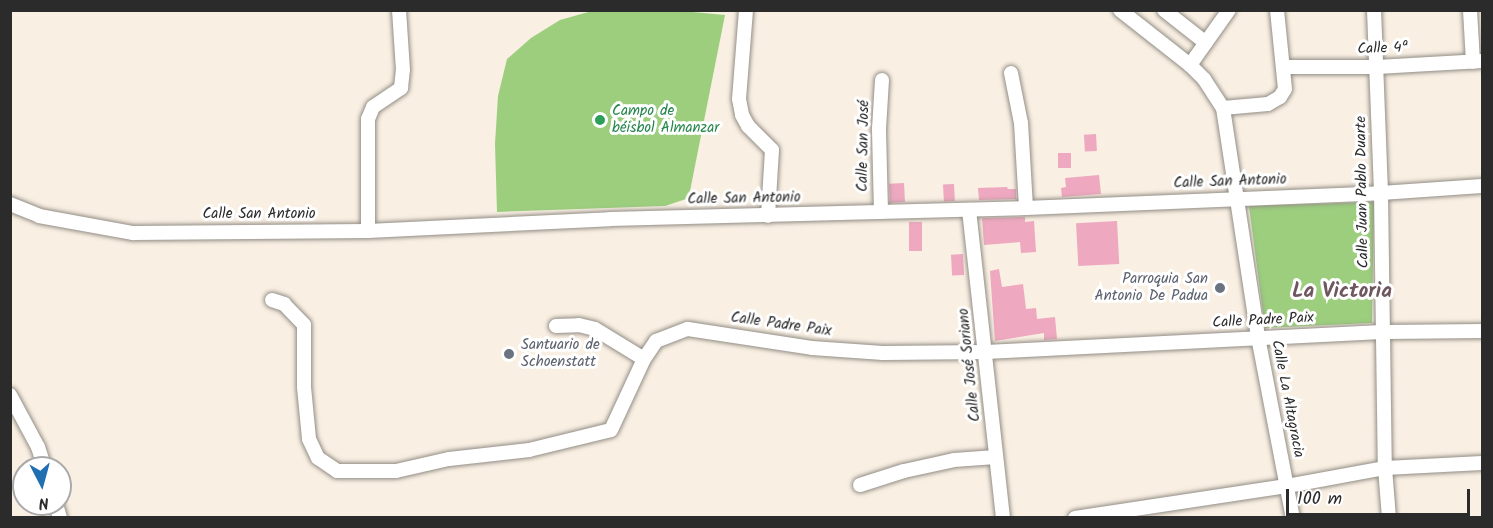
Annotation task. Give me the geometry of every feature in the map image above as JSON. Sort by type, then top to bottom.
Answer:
[{"type":"street","points":[[368,231],[368,119],[373,107],[401,88],[403,70],[399,10]]},
{"type":"street","points":[[746,10],[739,99],[742,115],[748,126],[772,150],[768,216]]},
{"type":"street","name":"Calle La Altagracia","points":[[1120,10],[1190,65],[1204,79],[1222,108],[1258,337],[1293,518]]},
{"type":"street","points":[[1164,10],[1206,43]]},
{"type":"street","points":[[1190,65],[1229,10]]},
{"type":"street","points":[[1222,108],[1268,104],[1280,98],[1285,89],[1277,10]]},
{"type":"street","name":"Calle Juan Pablo Duarte","points":[[1374,10],[1381,193],[1384,468],[1389,518]]},
{"type":"street","points":[[1470,10],[1478,62]]},
{"type":"street","name":"Calle 4ª","points":[[1284,67],[1377,67],[1478,62]]},
{"type":"street","points":[[1011,72],[1021,123],[1026,208]]},
{"type":"street","name":"Calle San José","points":[[880,212],[879,138],[882,80]]},
{"type":"street","name":"Calle San Antonio","points":[[10,204],[39,216],[133,233],[368,231],[610,219],[1026,208],[1381,193],[1482,186]]},
{"type":"street","name":"Calle José Soriano","points":[[969,210],[1003,518]]},
{"type":"street","name":"Calle Padre Paix","points":[[272,300],[284,304],[304,325],[304,387],[309,439],[318,458],[338,471],[396,471],[448,459],[530,450],[611,430],[644,359],[656,341],[688,329],[812,348],[883,353],[986,352],[1258,337],[1482,331]]},
{"type":"street","points":[[556,326],[579,325],[595,329],[644,359]]},
{"type":"street","points":[[10,395],[41,456]]},
{"type":"street","points":[[860,485],[904,471],[954,460],[996,457]]},
{"type":"street","points":[[1075,518],[1128,515],[1384,468],[1482,463]]},
{"type":"green space","name":"Campo de béisbol Almanzar","points":[[671,10],[725,15],[690,191],[686,199],[665,206],[497,212],[495,144],[498,96],[507,59],[531,38],[560,20],[592,11]]},
{"type":"green space","points":[[1374,202],[1372,323],[1265,328],[1249,206]]},
{"type":"building","points":[[1096,134],[1097,151],[1085,152],[1084,135]]},
{"type":"building","points":[[1058,153],[1071,153],[1071,168],[1058,168]]},
{"type":"building","points":[[1099,175],[1101,194],[1062,197],[1061,188],[1066,187],[1065,178]]},
{"type":"building","points":[[904,183],[905,202],[890,203],[889,184]]},
{"type":"building","points":[[954,184],[955,201],[944,202],[943,185]]},
{"type":"building","points":[[978,188],[1016,189],[1016,199],[979,200]]},
{"type":"building","points":[[1025,217],[1025,222],[1034,221],[1036,252],[1021,253],[1020,242],[984,245],[982,218]]},
{"type":"building","points":[[1117,221],[1119,264],[1078,266],[1076,223]]},
{"type":"building","points":[[909,222],[922,222],[922,251],[909,251]]},
{"type":"building","points":[[963,254],[964,275],[952,276],[951,255]]},
{"type":"building","points":[[999,269],[1002,287],[1023,284],[1026,309],[1036,308],[1037,319],[1055,317],[1057,339],[1044,340],[1044,333],[995,341],[990,271]]},
{"type":"place","name":"Campo de béisbol Almanzar","points":[[600,120]]},
{"type":"place","name":"Parroquia San Antonio De Padua","points":[[1220,288]]},
{"type":"place","name":"Santuario de Schoenstatt","points":[[509,354]]},
{"type":"district","name":"La Victoria","points":[[1342,292]]}]
